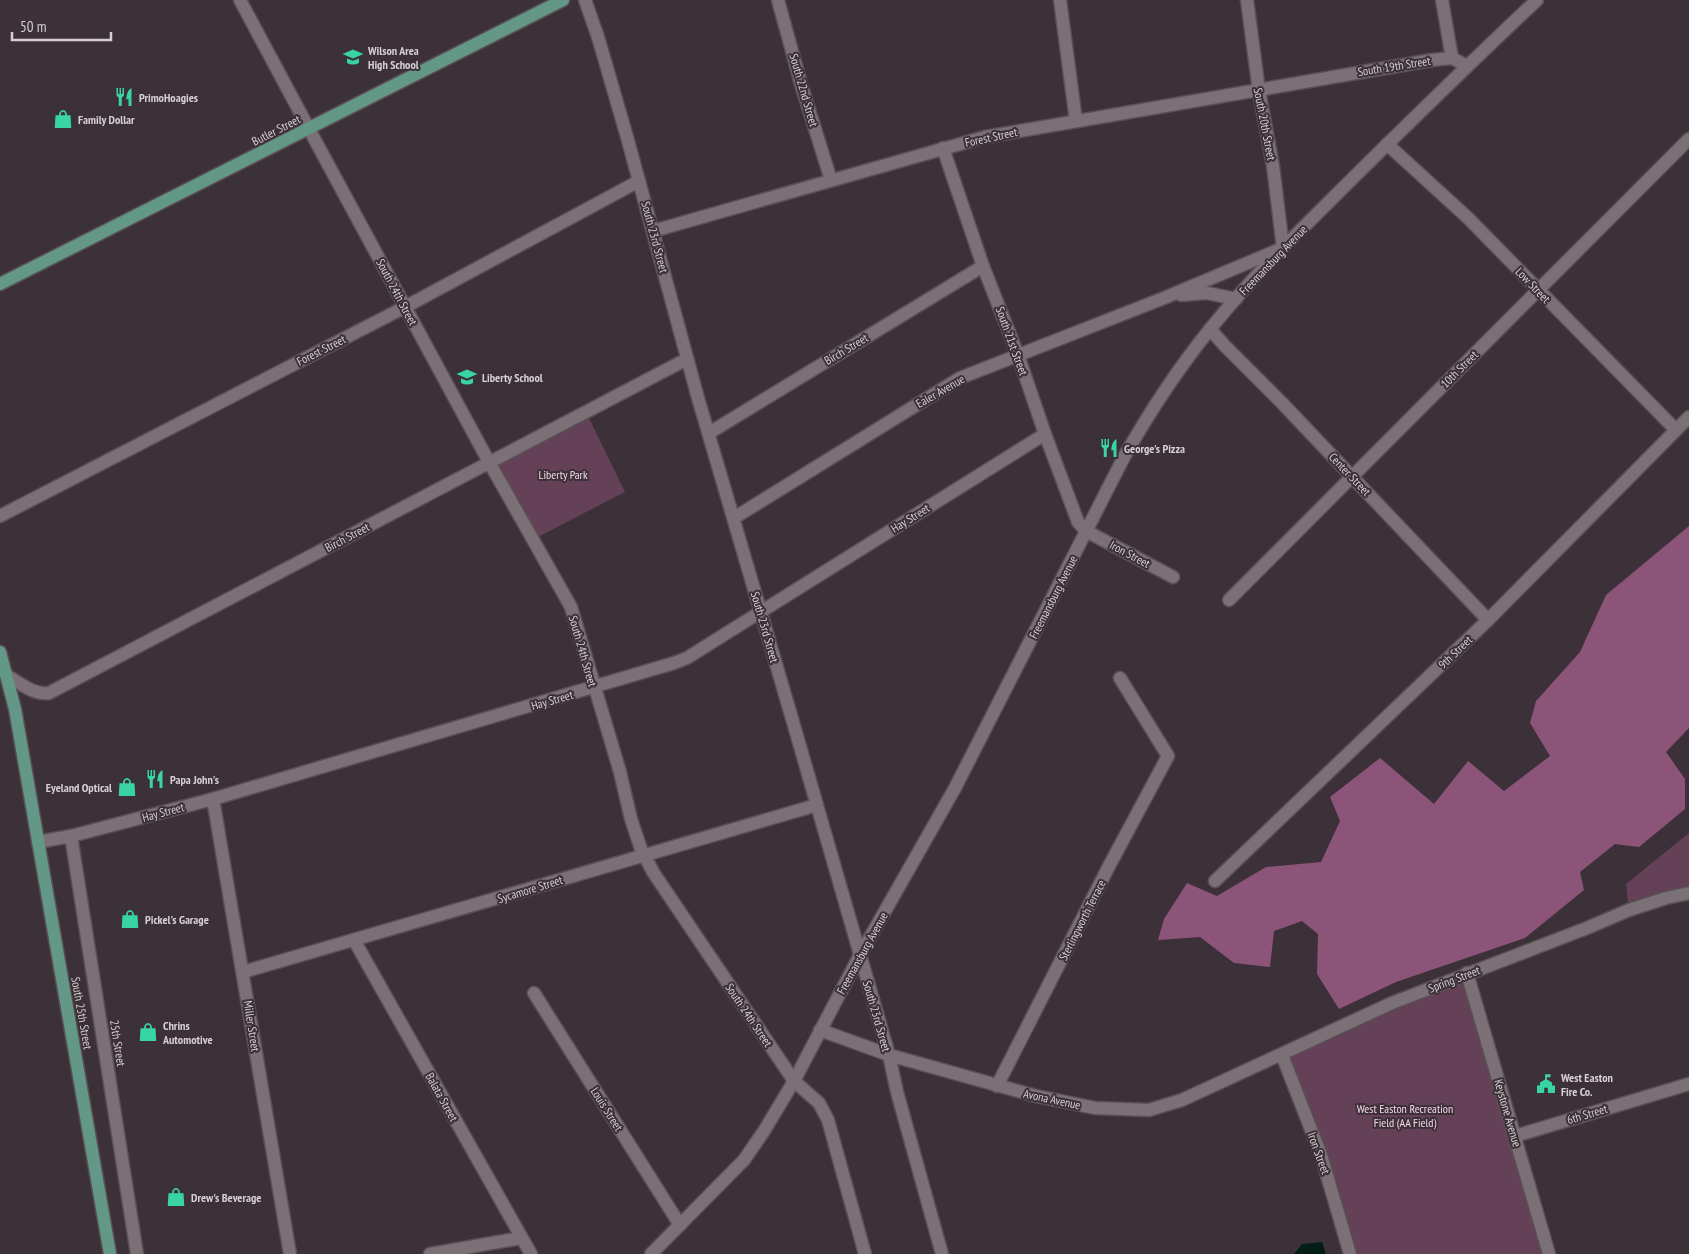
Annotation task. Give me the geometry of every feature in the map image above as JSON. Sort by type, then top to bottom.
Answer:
[{"type":"main road","name":"Butler Street","points":[[0,284],[563,0]]},
{"type":"main road","name":"South 25th Street","points":[[0,652],[15,708],[110,1254]]},
{"type":"street","name":"South 24th Street","points":[[240,0],[489,462],[571,608],[620,772],[631,819],[644,855],[658,880],[794,1081],[819,1103],[828,1120],[865,1254]]},
{"type":"street","name":"South 23rd Street","points":[[585,0],[598,37],[640,181],[688,359],[860,956],[942,1254]]},
{"type":"street","name":"South 22nd Street","points":[[778,0],[801,84],[831,180]]},
{"type":"street","points":[[1060,0],[1076,121]]},
{"type":"street","name":"South 20th Street","points":[[1247,0],[1258,91],[1273,166],[1283,248]]},
{"type":"street","points":[[1442,0],[1452,58],[1467,66]]},
{"type":"street","name":"Freemansburg Avenue","points":[[651,1254],[744,1160],[764,1132],[794,1081],[860,956],[955,788],[1146,419],[1210,328],[1283,248],[1467,66],[1537,0]]},
{"type":"street","name":"South 19th Street","points":[[1337,76],[1452,58]]},
{"type":"street","name":"Forest Street","points":[[653,231],[985,136],[1258,91],[1337,76]]},
{"type":"street","name":"10th Street","points":[[1229,600],[1689,139]]},
{"type":"street","name":"Low Street","points":[[1388,144],[1468,218],[1676,430]]},
{"type":"street","name":"South 21st Street","points":[[943,148],[983,266],[1018,355],[1045,434],[1078,522],[1086,532]]},
{"type":"street","name":"Forest Street","points":[[0,516],[405,307],[640,181]]},
{"type":"street","name":"Ealer Avenue","points":[[734,518],[960,378],[1164,298],[1283,248]]},
{"type":"street","name":"Birch Street","points":[[709,433],[983,266]]},
{"type":"street","name":"Ealer Avenue","points":[[1164,298],[1208,293],[1236,299]]},
{"type":"street","name":"Center Street","points":[[1210,328],[1488,620]]},
{"type":"street","name":"Birch Street","points":[[6,674],[34,692],[42,694],[49,692],[688,359]]},
{"type":"street","name":"9th Street","points":[[1215,880],[1488,620],[1689,417]]},
{"type":"street","name":"Hay Street","points":[[38,842],[71,836],[212,799],[687,658],[1045,434]]},
{"type":"street","name":"Iron Street","points":[[1086,532],[1173,577]]},
{"type":"street","name":"Sterlingworth Terrace","points":[[997,1086],[1168,756],[1120,678]]},
{"type":"street","name":"Miller Street","points":[[212,799],[290,1254]]},
{"type":"street","name":"Sycamore Street","points":[[243,972],[817,805]]},
{"type":"street","name":"25th Street","points":[[71,836],[137,1254]]},
{"type":"street","name":"Spring Street","points":[[1282,1055],[1392,1003],[1467,973],[1587,928],[1629,910],[1689,893]]},
{"type":"street","name":"Balata Street","points":[[354,940],[530,1254]]},
{"type":"street","name":"Keystone Avenue","points":[[1467,973],[1549,1254]]},
{"type":"street","name":"Louis Street","points":[[534,992],[680,1225]]},
{"type":"street","name":"Avona Avenue","points":[[820,1030],[888,1055],[997,1086],[1095,1108],[1149,1110],[1177,1102],[1282,1055]]},
{"type":"street","name":"Iron Street","points":[[1282,1055],[1321,1155],[1350,1254]]},
{"type":"street","name":"6th Street","points":[[1515,1136],[1689,1084]]},
{"type":"street","points":[[430,1254],[521,1238]]},
{"type":"green space","name":"Liberty Park","points":[[586,412],[625,492],[532,540],[489,462]]},
{"type":"green space","points":[[1689,833],[1689,895],[1629,910],[1626,884]]},
{"type":"green space","name":"West Easton Recreation Field (AA Field)","points":[[1467,973],[1549,1254],[1348,1254],[1282,1055]]},
{"type":"shaded area","points":[[1689,526],[1689,728],[1666,752],[1685,779],[1685,809],[1639,847],[1615,844],[1580,872],[1584,890],[1525,938],[1396,982],[1339,1009],[1317,974],[1318,934],[1302,921],[1274,931],[1270,967],[1234,963],[1200,937],[1158,940],[1164,919],[1187,883],[1217,896],[1266,867],[1321,862],[1340,821],[1330,797],[1380,758],[1434,804],[1468,761],[1504,791],[1550,756],[1530,723],[1536,701],[1580,652],[1606,595]]},
{"type":"shaded area","points":[[1322,1242],[1326,1254],[1294,1254],[1302,1244]]},
{"type":"place","name":"Wilson Area High School","points":[[353,57]]},
{"type":"place","name":"PrimoHoagies","points":[[124,97]]},
{"type":"place","name":"Family Dollar","points":[[63,119]]},
{"type":"place","name":"Liberty School","points":[[467,377]]},
{"type":"place","name":"George's Pizza","points":[[1109,448]]},
{"type":"place","name":"Papa John's","points":[[155,779]]},
{"type":"place","name":"Eyeland Optical","points":[[127,787]]},
{"type":"place","name":"Pickel's Garage","points":[[130,919]]},
{"type":"place","name":"Chrins Automotive","points":[[148,1032]]},
{"type":"place","name":"West Easton Fire Co.","points":[[1546,1084]]},
{"type":"place","name":"Drew's Beverage","points":[[176,1197]]}]
